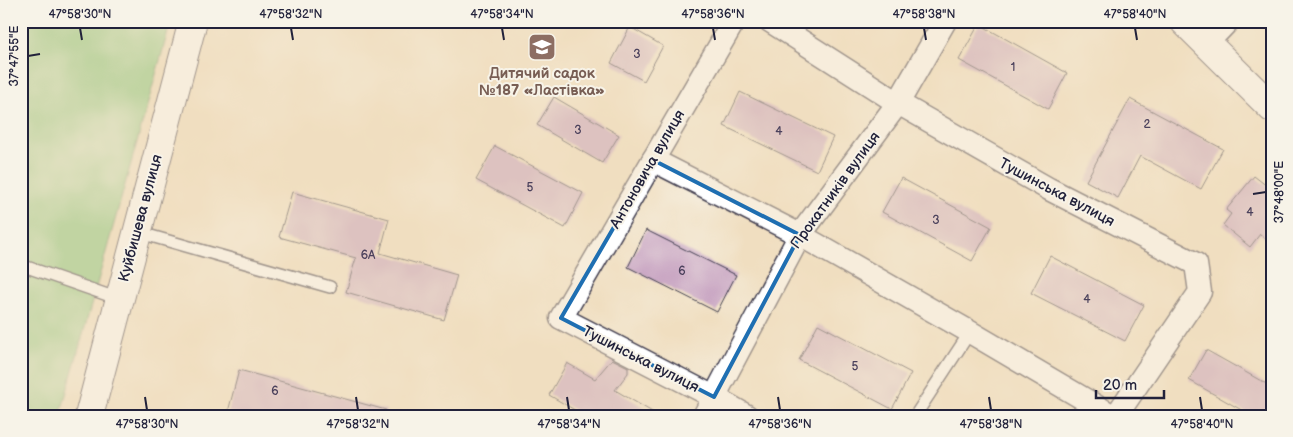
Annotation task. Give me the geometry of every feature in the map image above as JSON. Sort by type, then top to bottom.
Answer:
[{"type":"main road","name":"Куйбишева вулиця","points":[[89,416],[192,21]]},
{"type":"main road","points":[[1184,21],[1272,108]]},
{"type":"street","name":"Антоновича вулиця","points":[[561,318],[734,21]]},
{"type":"street","name":"Тушинська вулиця","points":[[653,160],[800,235],[1114,416],[1200,292],[1196,264],[1049,189],[898,103],[770,21]]},
{"type":"street","name":"Прокатників вулиця","points":[[709,406],[800,235],[898,103],[945,21]]},
{"type":"street","points":[[1206,44],[1228,21]]},
{"type":"street","name":"Тушинська вулиця","points":[[561,318],[709,406],[747,416]]},
{"type":"lane","points":[[136,232],[330,287]]},
{"type":"lane","points":[[21,265],[119,299]]},
{"type":"lane","points":[[915,416],[970,332]]},
{"type":"highlighted area","points":[[653,160],[800,235],[714,397],[561,318]]},
{"type":"green space","points":[[21,21],[171,21],[60,416],[21,416]]},
{"type":"building","points":[[979,24],[1067,73],[1048,109],[959,60]]},
{"type":"building","points":[[630,27],[663,46],[644,81],[611,63]]},
{"type":"building","points":[[740,92],[833,137],[817,171],[724,126]]},
{"type":"building","points":[[554,97],[619,135],[602,163],[537,125]]},
{"type":"building","points":[[1130,99],[1223,149],[1201,189],[1140,156],[1118,198],[1086,181]]},
{"type":"building","points":[[495,146],[583,193],[565,228],[476,180]]},
{"type":"building","points":[[1254,176],[1272,190],[1272,244],[1260,234],[1250,247],[1223,225],[1231,214],[1226,210]]},
{"type":"building","points":[[901,178],[991,227],[972,261],[882,212]]},
{"type":"building","points":[[292,192],[389,219],[380,253],[457,275],[444,320],[346,292],[356,258],[279,237]]},
{"type":"building","points":[[646,230],[736,275],[717,312],[628,267]]},
{"type":"building","points":[[1050,256],[1144,305],[1125,341],[1031,293]]},
{"type":"building","points":[[818,324],[911,373],[892,409],[799,360]]},
{"type":"building","points":[[1206,350],[1272,387],[1272,416],[1252,416],[1189,380]]},
{"type":"building","points":[[612,359],[628,367],[628,373],[615,390],[659,416],[585,416],[549,395],[567,363],[595,379]]},
{"type":"building","points":[[239,370],[386,410],[385,416],[242,416],[228,412]]},
{"type":"place","name":"Дитячий садок №187 «Ластівка»","points":[[542,47]]}]
